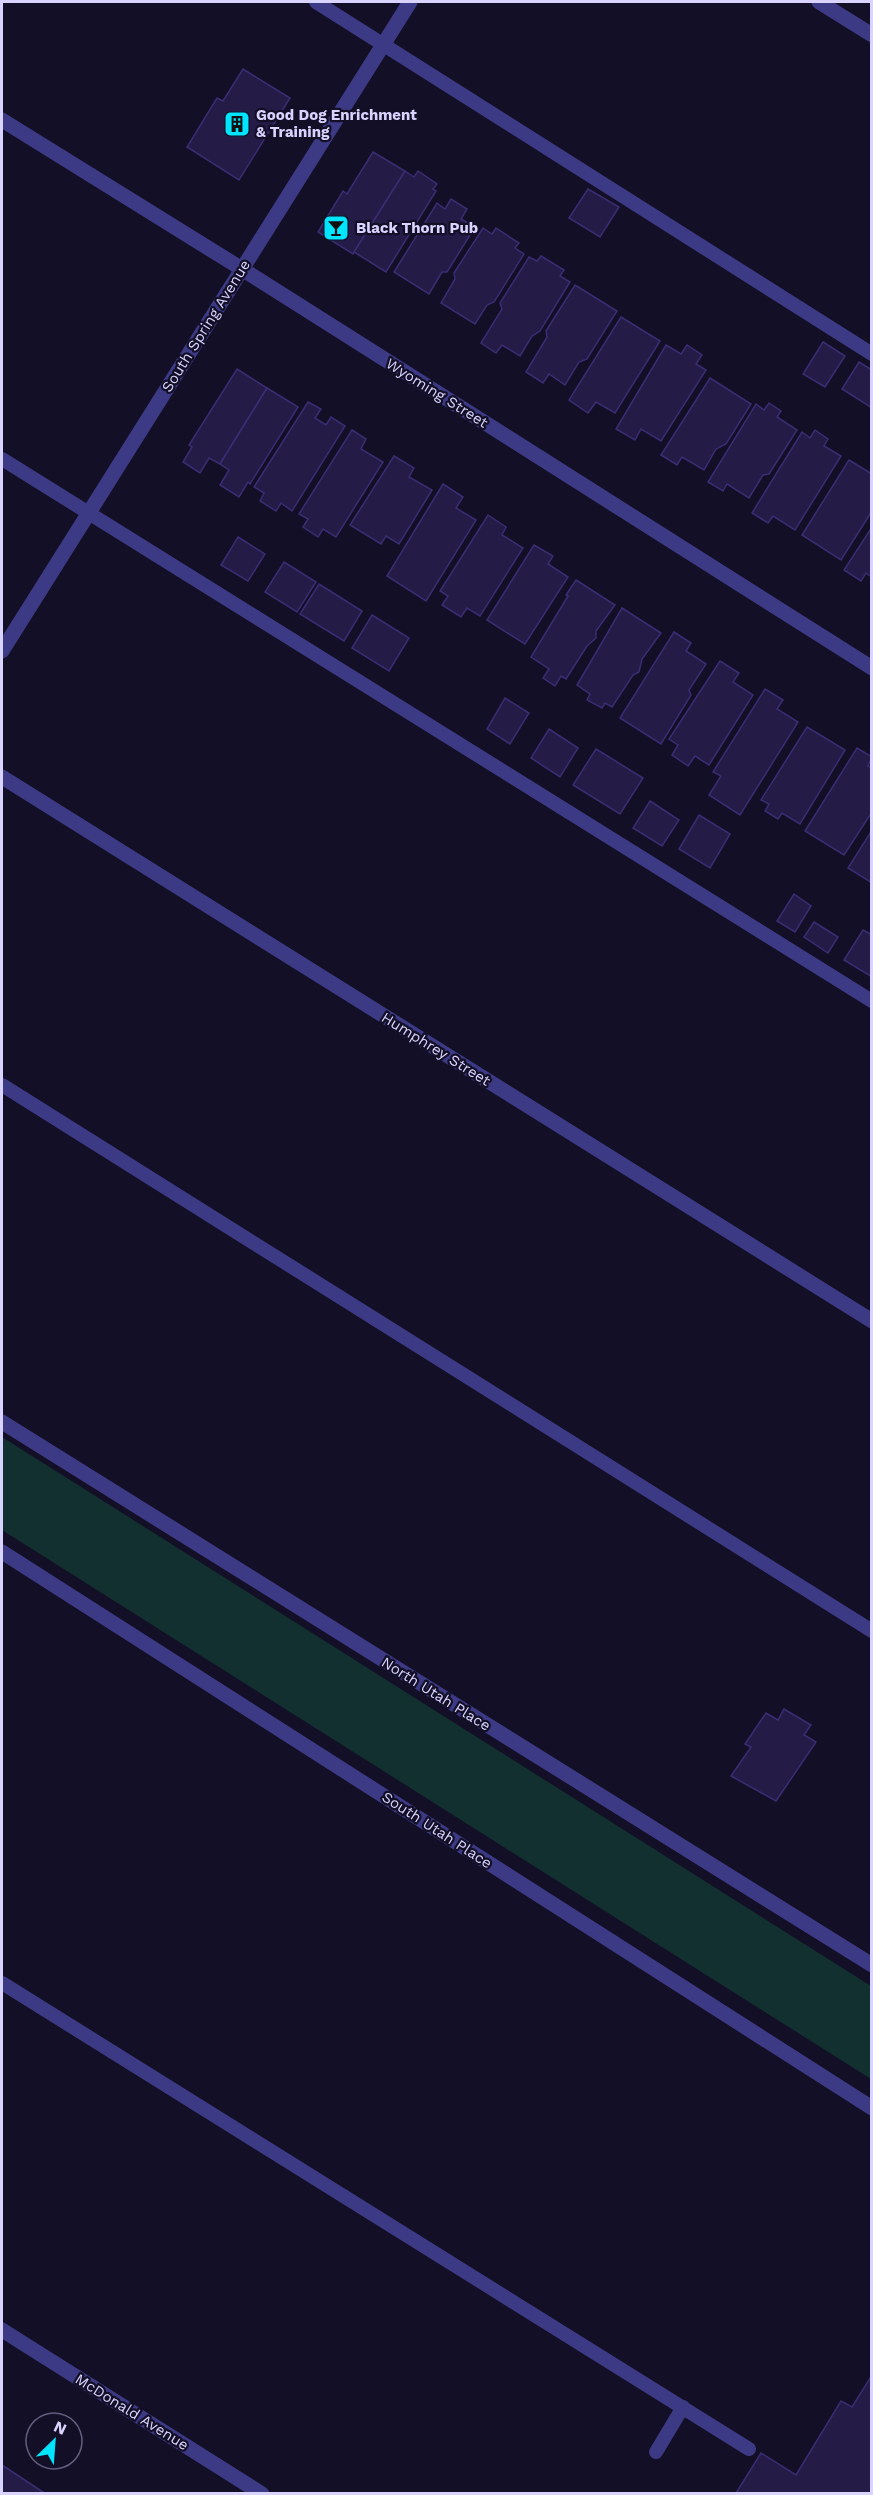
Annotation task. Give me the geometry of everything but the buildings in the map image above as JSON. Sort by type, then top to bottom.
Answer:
[{"type":"street","name":"South Spring Avenue","points":[[2,651],[410,2]]},
{"type":"street","points":[[819,2],[872,35]]},
{"type":"street","name":"Wyoming Street","points":[[2,120],[242,269],[872,668]]},
{"type":"street","name":"Humphrey Street","points":[[2,777],[872,1321]]},
{"type":"street","name":"North Utah Place","points":[[2,1422],[872,1965]]},
{"type":"street","name":"South Utah Place","points":[[2,1552],[872,2108]]},
{"type":"street","name":"McDonald Avenue","points":[[2,2330],[262,2493]]},
{"type":"lane","points":[[316,2],[872,354]]},
{"type":"lane","points":[[2,459],[872,1001]]},
{"type":"lane","points":[[2,1085],[872,1631]]},
{"type":"lane","points":[[2,1983],[749,2448]]},
{"type":"lane","points":[[656,2452],[683,2408]]},
{"type":"green space","points":[[2,1437],[871,1986],[871,2079],[2,1530]]},
{"type":"place","name":"Good Dog Enrichment & Training","points":[[237,124]]},
{"type":"place","name":"Black Thorn Pub","points":[[336,228]]}]
